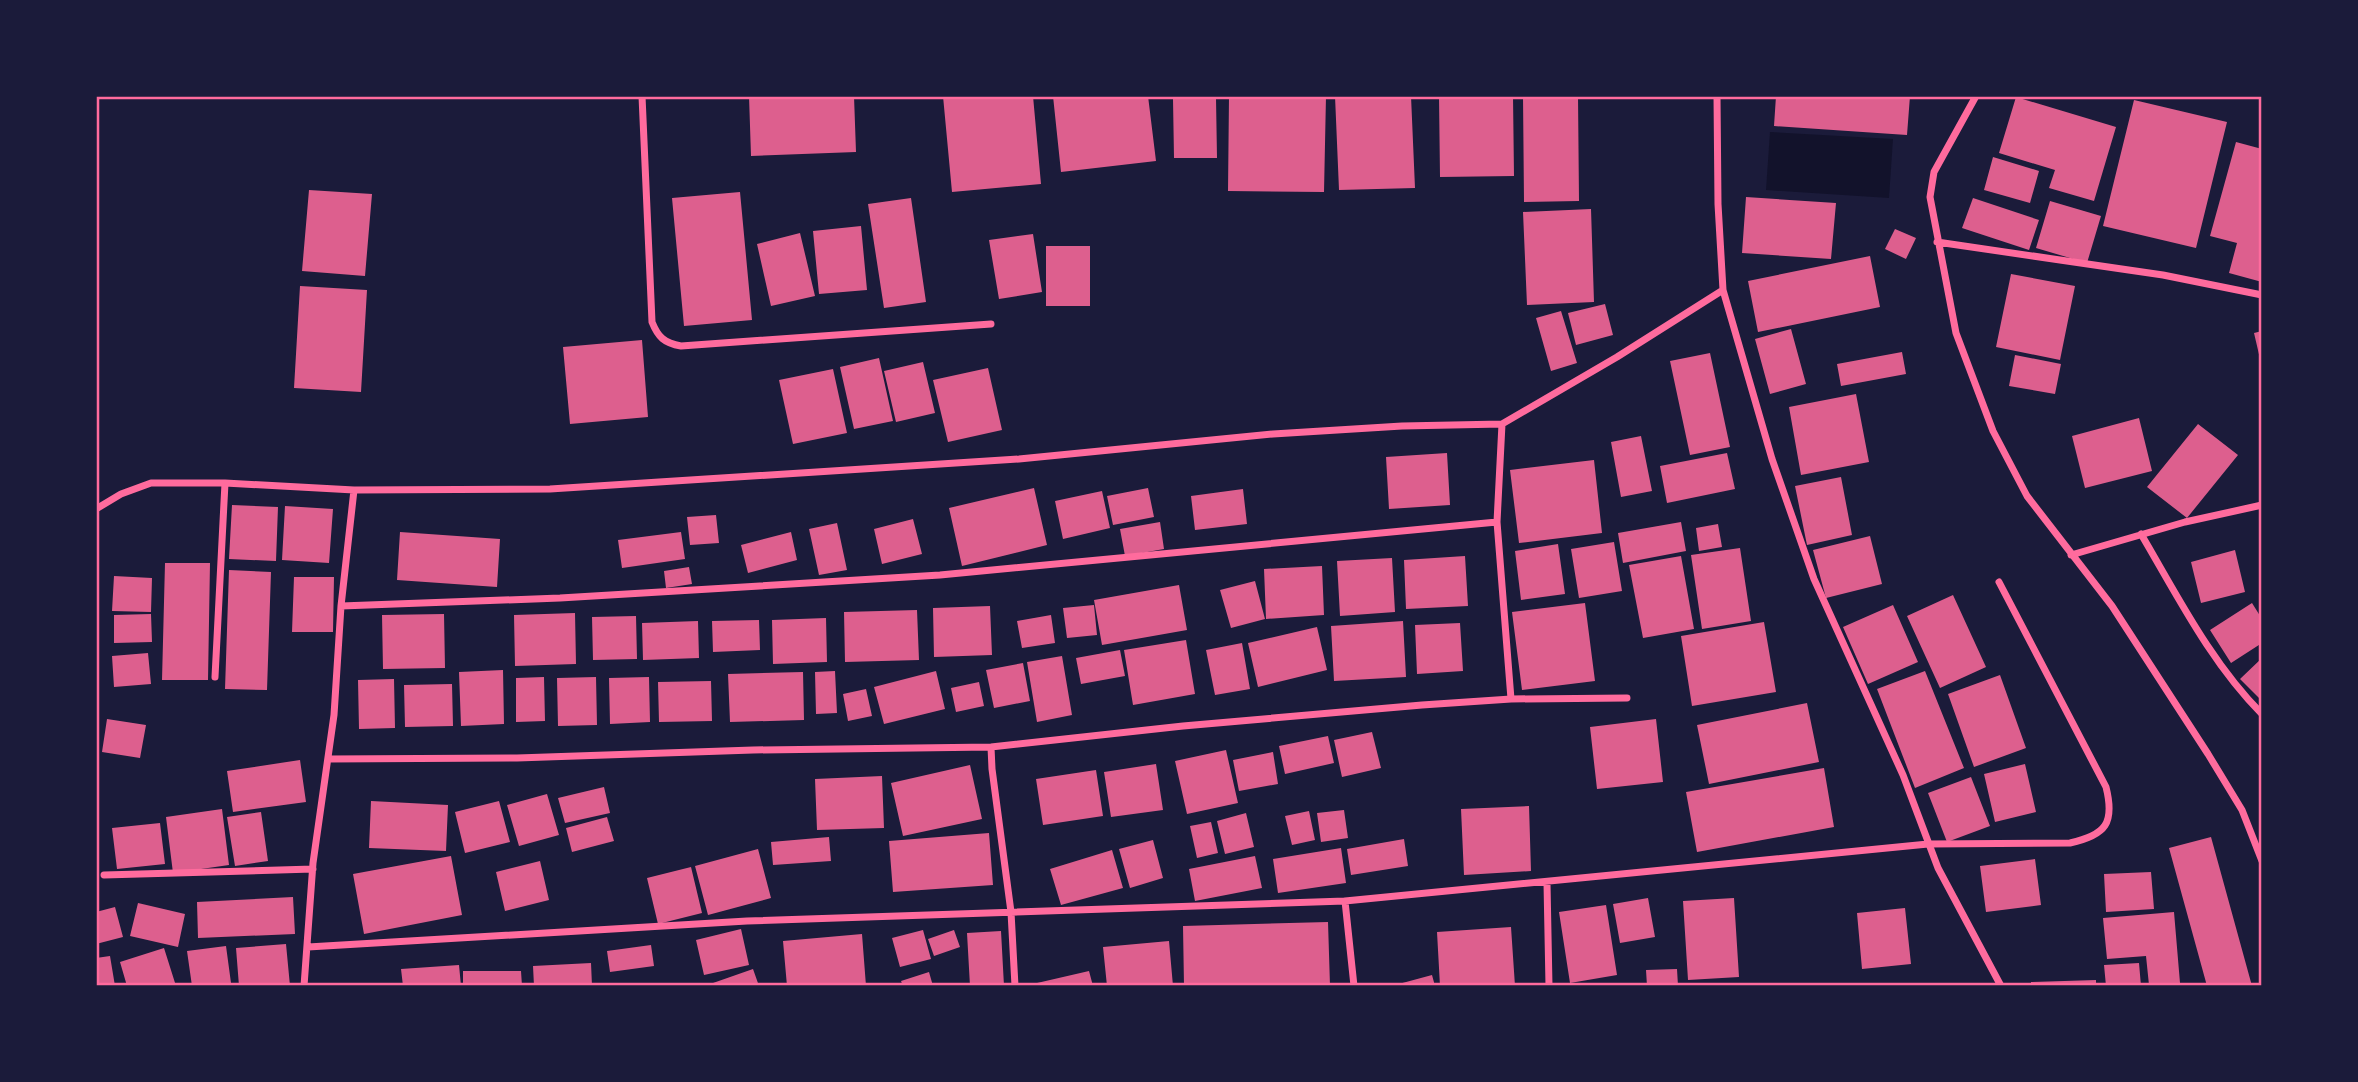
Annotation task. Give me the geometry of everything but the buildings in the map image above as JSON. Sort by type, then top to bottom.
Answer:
[{"type":"street","points":[[642,96],[652,322],[656,332],[668,344],[681,346],[991,324]]},
{"type":"street","points":[[1717,96],[1723,290],[1772,458],[1814,579],[1903,775],[1928,845],[2001,986]]},
{"type":"street","points":[[1976,96],[1934,172],[1930,197],[1956,332],[1993,431],[2027,496],[2112,606],[2208,754],[2242,810],[2262,862]]},
{"type":"street","points":[[1937,242],[2162,275],[2262,295]]},
{"type":"street","points":[[96,509],[121,494],[151,483],[225,483],[354,490],[550,489],[1019,459],[1273,434],[1402,426],[1502,424],[1617,357],[1723,290]]},
{"type":"street","points":[[1502,424],[1497,522],[1511,699]]},
{"type":"street","points":[[215,677],[225,483]]},
{"type":"street","points":[[304,986],[313,869],[334,715],[341,606],[354,490]]},
{"type":"street","points":[[2071,555],[2141,534],[2262,505]]},
{"type":"street","points":[[341,606],[560,598],[940,575],[1497,522]]},
{"type":"street","points":[[2141,534],[2207,645],[2244,697],[2262,714]]},
{"type":"street","points":[[308,947],[747,922],[1345,901],[1928,845],[2070,843],[2086,839],[2102,830],[2109,820],[2110,804],[2106,787],[1999,582]]},
{"type":"street","points":[[328,759],[517,758],[753,750],[991,747],[1183,726],[1511,699],[1627,698]]},
{"type":"street","points":[[991,747],[1011,912],[1016,986]]},
{"type":"street","points":[[104,876],[313,869]]},
{"type":"street","points":[[1547,883],[1549,986]]},
{"type":"street","points":[[1345,901],[1354,986]]},
{"type":"shaded area","points":[[1770,132],[1893,139],[1889,198],[1766,190]]}]
